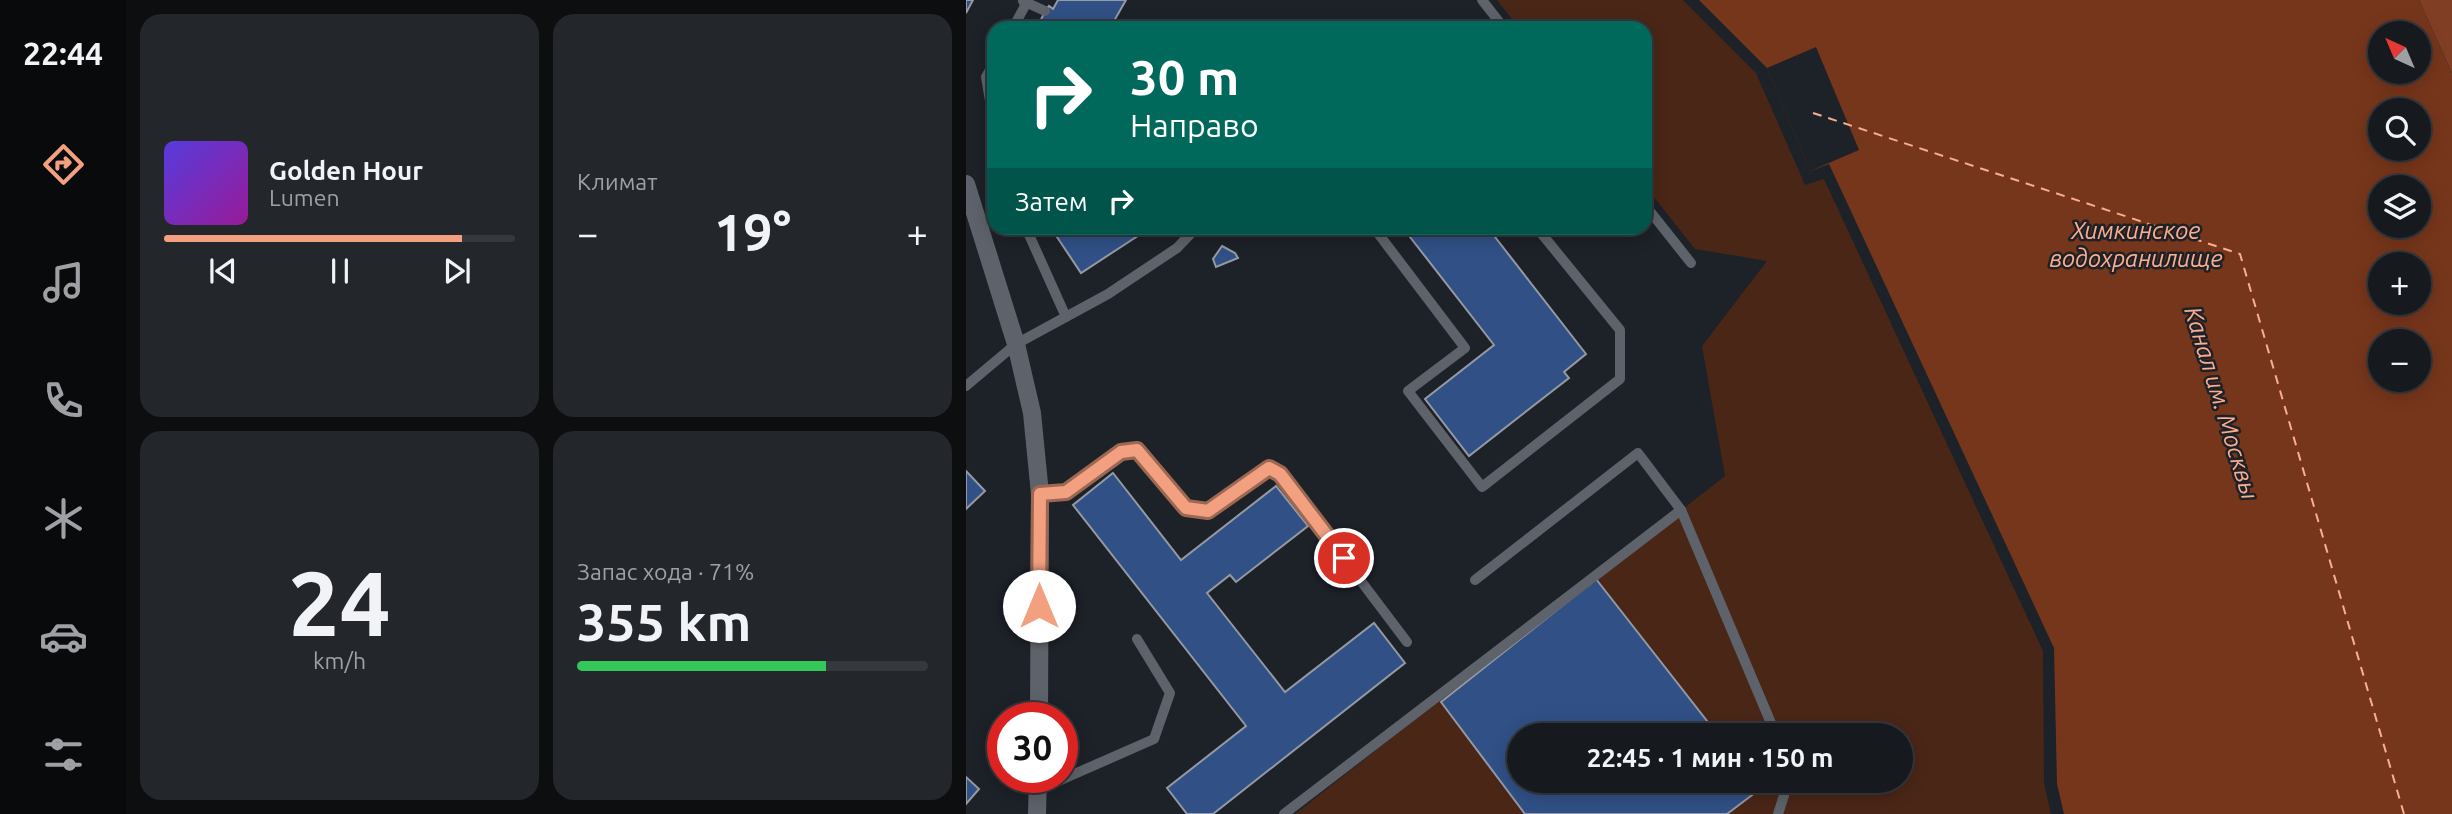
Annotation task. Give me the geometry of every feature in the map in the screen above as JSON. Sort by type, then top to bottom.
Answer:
[{"type":"street","points":[[967,190],[1016,344],[1031,413],[1040,494],[1039,702]]},
{"type":"street","points":[[1037,814],[1038,793]]},
{"type":"lane","points":[[1482,0],[1498,21]]},
{"type":"lane","points":[[1016,21],[1024,1],[1045,11]]},
{"type":"lane","points":[[1652,214],[1691,263]]},
{"type":"lane","points":[[1029,235],[1066,317]]},
{"type":"lane","points":[[966,386],[1016,344],[1108,294],[1177,248],[1189,235]]},
{"type":"lane","points":[[1379,235],[1465,348],[1408,391],[1482,487],[1620,379],[1620,330],[1543,235]]},
{"type":"lane","points":[[1040,494],[1066,492],[1121,452],[1137,450],[1186,508],[1208,511],[1269,468],[1280,474],[1407,642]]},
{"type":"lane","points":[[1475,580],[1638,453],[1681,510],[1771,723]]},
{"type":"lane","points":[[1284,814],[1681,510]]},
{"type":"lane","points":[[1078,768],[1154,739],[1170,693],[1137,639]]},
{"type":"lane","points":[[1778,814],[1785,793]]},
{"type":"shaded area","points":[[1497,0],[1683,0],[1756,73],[1805,185],[1824,179],[2043,651],[2044,783],[2051,814],[1295,814],[1725,476],[1702,346],[1767,261],[1695,249],[1652,195],[1652,21],[1514,21]]},
{"type":"shaded area","points":[[2419,0],[2452,0],[2452,73],[2431,21],[2428,21]]},
{"type":"water","name":"Химкинское водохранилище","points":[[1699,0],[2419,0],[2428,21],[2368,21],[2368,84],[2431,84],[2431,27],[2452,73],[2452,814],[2064,814],[2057,784],[2054,648],[1829,164],[1810,171],[1767,68]]},
{"type":"pier","points":[[1816,47],[1859,150],[1810,171],[1767,68]]},
{"type":"building","points":[[966,0],[973,0],[966,13]]},
{"type":"building","points":[[1058,0],[1126,0],[1114,21],[1040,21],[1049,6],[1053,9]]},
{"type":"building","points":[[1056,235],[1139,235],[1081,273]]},
{"type":"building","points":[[1408,235],[1493,235],[1586,354],[1564,372],[1569,378],[1469,456],[1425,399],[1494,345]]},
{"type":"building","points":[[1222,246],[1235,253],[1238,258],[1216,267],[1213,259]]},
{"type":"building","points":[[966,471],[985,491],[966,509]]},
{"type":"building","points":[[1113,473],[1181,560],[1276,486],[1308,526],[1236,582],[1230,575],[1207,593],[1285,692],[1374,623],[1405,663],[1213,814],[1187,814],[1167,788],[1246,726],[1073,505]]},
{"type":"building","points":[[1596,579],[1709,723],[1507,723],[1507,790],[1441,702]]},
{"type":"building","points":[[966,777],[979,789],[966,804]]},
{"type":"building","points":[[1509,793],[1755,793],[1727,814],[1525,814]]},
{"type":"ferry route","points":[[1813,113],[2240,254],[2404,814]]},
{"type":"route","points":[[1039,606],[1040,494],[1066,492],[1121,452],[1137,450],[1186,508],[1208,511],[1269,468],[1280,474],[1344,558]]},
{"type":"water label","name":"Канал им. Москвы","points":[[2221,403]]}]
